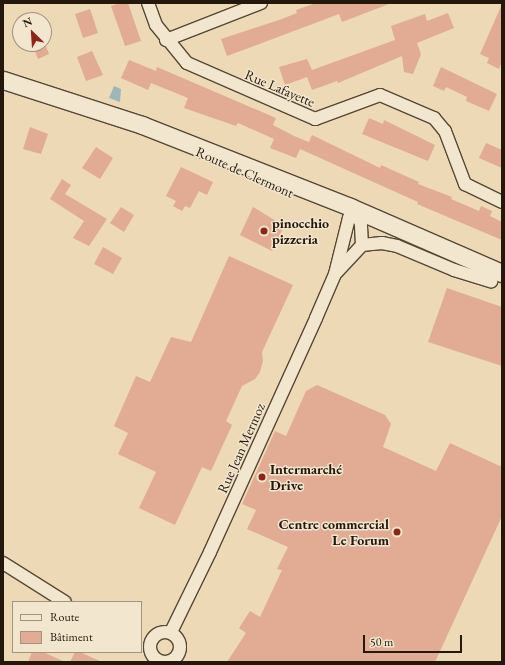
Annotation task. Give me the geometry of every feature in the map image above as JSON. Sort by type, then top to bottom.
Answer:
[{"type":"main road","name":"Route de Clermont","points":[[3,80],[142,125],[356,215],[498,280]]},
{"type":"street","name":"Rue Lafayette","points":[[148,3],[156,25],[166,40],[187,63],[315,119],[380,95],[434,118],[445,130],[465,184],[469,188],[502,202]]},
{"type":"street","points":[[166,40],[261,3]]},
{"type":"street","points":[[356,215],[362,244]]},
{"type":"street","name":"Rue Jean Mermoz","points":[[171,632],[214,545],[335,274],[356,215]]},
{"type":"street","name":"Route de Clermont","points":[[362,244],[382,243],[397,246],[454,270],[498,280]]},
{"type":"street","name":"Rue Jean Mermoz","points":[[335,274],[362,244]]},
{"type":"street","points":[[3,563],[63,601]]},
{"type":"street","points":[[171,632],[180,641],[176,660],[167,662],[154,657],[146,642],[158,633],[171,632]]},
{"type":"water","points":[[114,86],[121,89],[120,102],[109,98]]},
{"type":"building","points":[[120,3],[128,3],[141,41],[125,46],[111,6]]},
{"type":"building","points":[[316,3],[389,4],[342,22],[339,14],[227,56],[221,39],[282,19],[297,13],[296,10]]},
{"type":"building","points":[[502,4],[502,61],[499,69],[487,63],[489,58],[480,54]]},
{"type":"building","points":[[90,9],[98,33],[83,38],[75,14]]},
{"type":"building","points":[[448,13],[454,28],[417,43],[421,54],[413,74],[404,72],[402,56],[338,83],[337,81],[312,90],[307,77],[285,85],[279,67],[307,59],[312,70],[395,40],[391,26],[425,14],[427,21]]},
{"type":"building","points":[[92,51],[103,75],[86,81],[77,57]]},
{"type":"building","points":[[35,52],[48,52],[49,54],[38,59]]},
{"type":"building","points":[[129,60],[156,71],[157,67],[276,118],[273,125],[294,136],[309,142],[312,135],[380,168],[381,165],[419,182],[418,184],[452,197],[451,199],[479,211],[481,206],[492,211],[490,216],[502,222],[502,240],[417,204],[418,202],[300,149],[296,158],[270,148],[274,139],[238,123],[236,126],[184,108],[188,98],[151,83],[148,90],[121,78]]},
{"type":"building","points":[[441,67],[497,94],[489,111],[466,101],[467,97],[446,87],[444,91],[433,86]]},
{"type":"building","points":[[369,118],[383,124],[384,120],[435,145],[428,161],[362,134]]},
{"type":"building","points":[[30,127],[48,134],[41,154],[23,149]]},
{"type":"building","points":[[486,143],[502,150],[502,168],[479,158]]},
{"type":"building","points":[[96,147],[113,158],[100,179],[82,168]]},
{"type":"building","points":[[181,167],[213,182],[207,195],[199,191],[190,208],[185,206],[182,211],[173,206],[176,201],[166,196]]},
{"type":"building","points":[[62,179],[71,185],[65,194],[107,219],[89,246],[73,238],[84,221],[50,199]]},
{"type":"building","points":[[121,207],[134,215],[124,232],[110,223]]},
{"type":"building","points":[[253,207],[284,226],[272,251],[240,235]]},
{"type":"building","points":[[103,247],[122,258],[113,274],[94,264]]},
{"type":"building","points":[[229,256],[293,285],[262,352],[263,361],[260,372],[255,379],[242,386],[226,421],[232,425],[211,471],[202,467],[175,525],[139,508],[156,472],[118,454],[128,433],[114,426],[136,376],[150,382],[171,337],[191,342]]},
{"type":"building","points":[[447,288],[502,307],[502,366],[428,342]]},
{"type":"building","name":"Centre commercial Le Forum","points":[[317,385],[385,415],[391,424],[383,447],[436,471],[450,443],[502,467],[502,516],[435,662],[227,662],[246,633],[239,628],[250,611],[260,617],[282,570],[277,569],[288,547],[247,529],[256,510],[242,504],[275,431],[286,436],[306,391]]},
{"type":"building","points":[[32,653],[45,653],[65,662],[28,662]]},
{"type":"building","points":[[74,653],[82,653],[102,662],[70,662]]},
{"type":"place","name":"pinocchio pizzeria","points":[[264,231]]},
{"type":"place","name":"Intermarché Drive","points":[[262,477]]},
{"type":"place","name":"Centre commercial Le Forum","points":[[397,532]]}]
